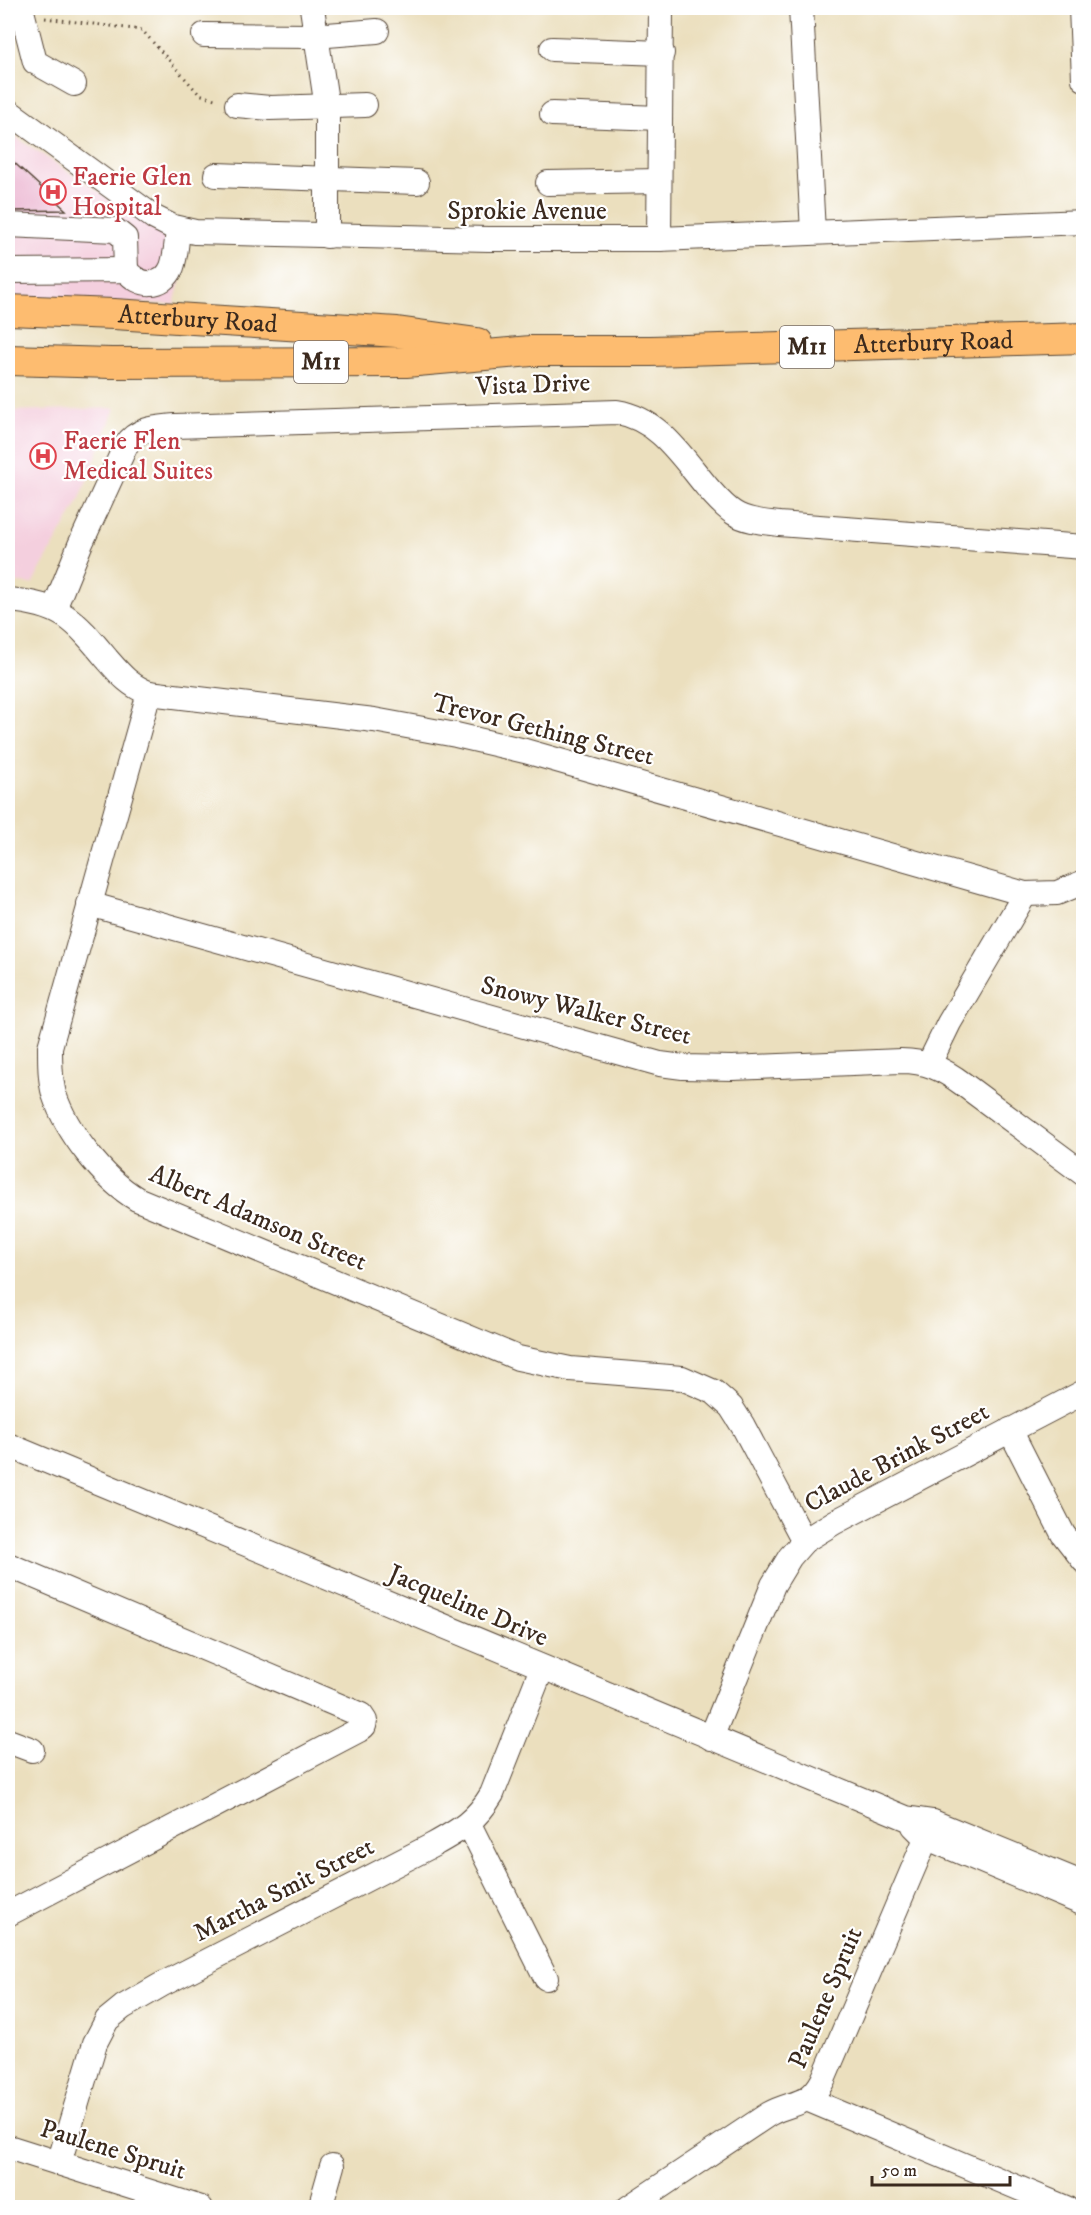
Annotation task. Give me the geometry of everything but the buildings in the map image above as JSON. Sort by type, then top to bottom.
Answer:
[{"type":"main road","name":"Atterbury Road","points":[[8,310],[114,314],[397,332],[531,351]]},
{"type":"main road","name":"Atterbury Road","points":[[8,360],[111,363],[406,362],[531,351],[662,351],[1083,338]]},
{"type":"street","points":[[312,8],[327,108],[327,236]]},
{"type":"street","points":[[658,239],[661,8]]},
{"type":"street","points":[[801,8],[813,232]]},
{"type":"street","points":[[1081,8],[1083,79]]},
{"type":"street","points":[[15,14],[35,62],[74,84]]},
{"type":"street","points":[[204,35],[315,36],[377,31]]},
{"type":"street","points":[[552,49],[662,53]]},
{"type":"street","points":[[237,105],[270,108],[365,105]]},
{"type":"street","name":"Sprokie Avenue","points":[[8,111],[155,218],[178,229],[195,232],[535,240],[658,239],[1083,222]]},
{"type":"street","points":[[552,114],[660,118]]},
{"type":"street","points":[[216,175],[417,182]]},
{"type":"street","points":[[549,183],[658,182]]},
{"type":"street","points":[[8,225],[115,230],[124,238],[126,270],[144,284],[162,279],[172,267],[178,229]]},
{"type":"street","points":[[8,271],[126,270]]},
{"type":"street","name":"Vista Drive","points":[[54,609],[80,545],[126,445],[143,431],[175,426],[617,412],[634,415],[646,421],[668,440],[716,497],[733,512],[745,518],[779,524],[1083,547]]},
{"type":"street","name":"Trevor Gething Street","points":[[8,600],[54,609],[68,617],[81,628],[128,682],[149,693],[336,714],[456,735],[525,752],[1025,894],[1057,893],[1083,882]]},
{"type":"street","name":"Albert Adamson Street","points":[[149,693],[52,1040],[50,1074],[54,1094],[67,1122],[93,1160],[120,1188],[152,1206],[518,1358],[570,1369],[682,1378],[702,1385],[722,1398],[737,1416],[804,1541]]},
{"type":"street","points":[[929,1064],[949,1023],[1025,894]]},
{"type":"street","name":"Snowy Walker Street","points":[[89,904],[660,1064],[732,1068],[901,1061],[929,1064],[963,1084],[1083,1174]]},
{"type":"street","name":"Claude Brink Street","points":[[711,1738],[773,1585],[790,1557],[804,1541],[825,1527],[1083,1392]]},
{"type":"street","points":[[1010,1430],[1064,1534],[1083,1561]]},
{"type":"street","name":"Jacqueline Drive","points":[[8,1445],[906,1818],[1083,1904]]},
{"type":"street","points":[[8,1565],[361,1715],[365,1721],[364,1726],[359,1730],[8,1914]]},
{"type":"street","name":"Martha Smit Street","points":[[59,2163],[96,2043],[102,2026],[111,2015],[161,1985],[469,1824],[492,1794],[542,1668]]},
{"type":"street","points":[[8,1741],[32,1750]]},
{"type":"street","points":[[469,1824],[546,1978]]},
{"type":"street","name":"Jacqueline Drive","points":[[929,1829],[1083,1884]]},
{"type":"street","name":"Paulene Spruit","points":[[628,2208],[768,2114],[809,2100],[823,2080],[929,1829]]},
{"type":"street","points":[[809,2100],[1059,2206]]},
{"type":"street","name":"Paulene Spruit","points":[[8,2147],[201,2208]]},
{"type":"street","points":[[320,2208],[332,2166]]},
{"type":"path","points":[[15,14],[142,30],[199,94],[237,105]]},
{"type":"shaded area","name":"Faerie Glen Hospital","points":[[8,132],[188,251],[174,304],[8,301]]},
{"type":"shaded area","points":[[115,408],[79,501],[32,584],[8,582],[8,411]]},
{"type":"place","name":"Faerie Glen Hospital","points":[[53,192]]},
{"type":"place","name":"Faerie Flen Medical Suites","points":[[43,456]]}]
